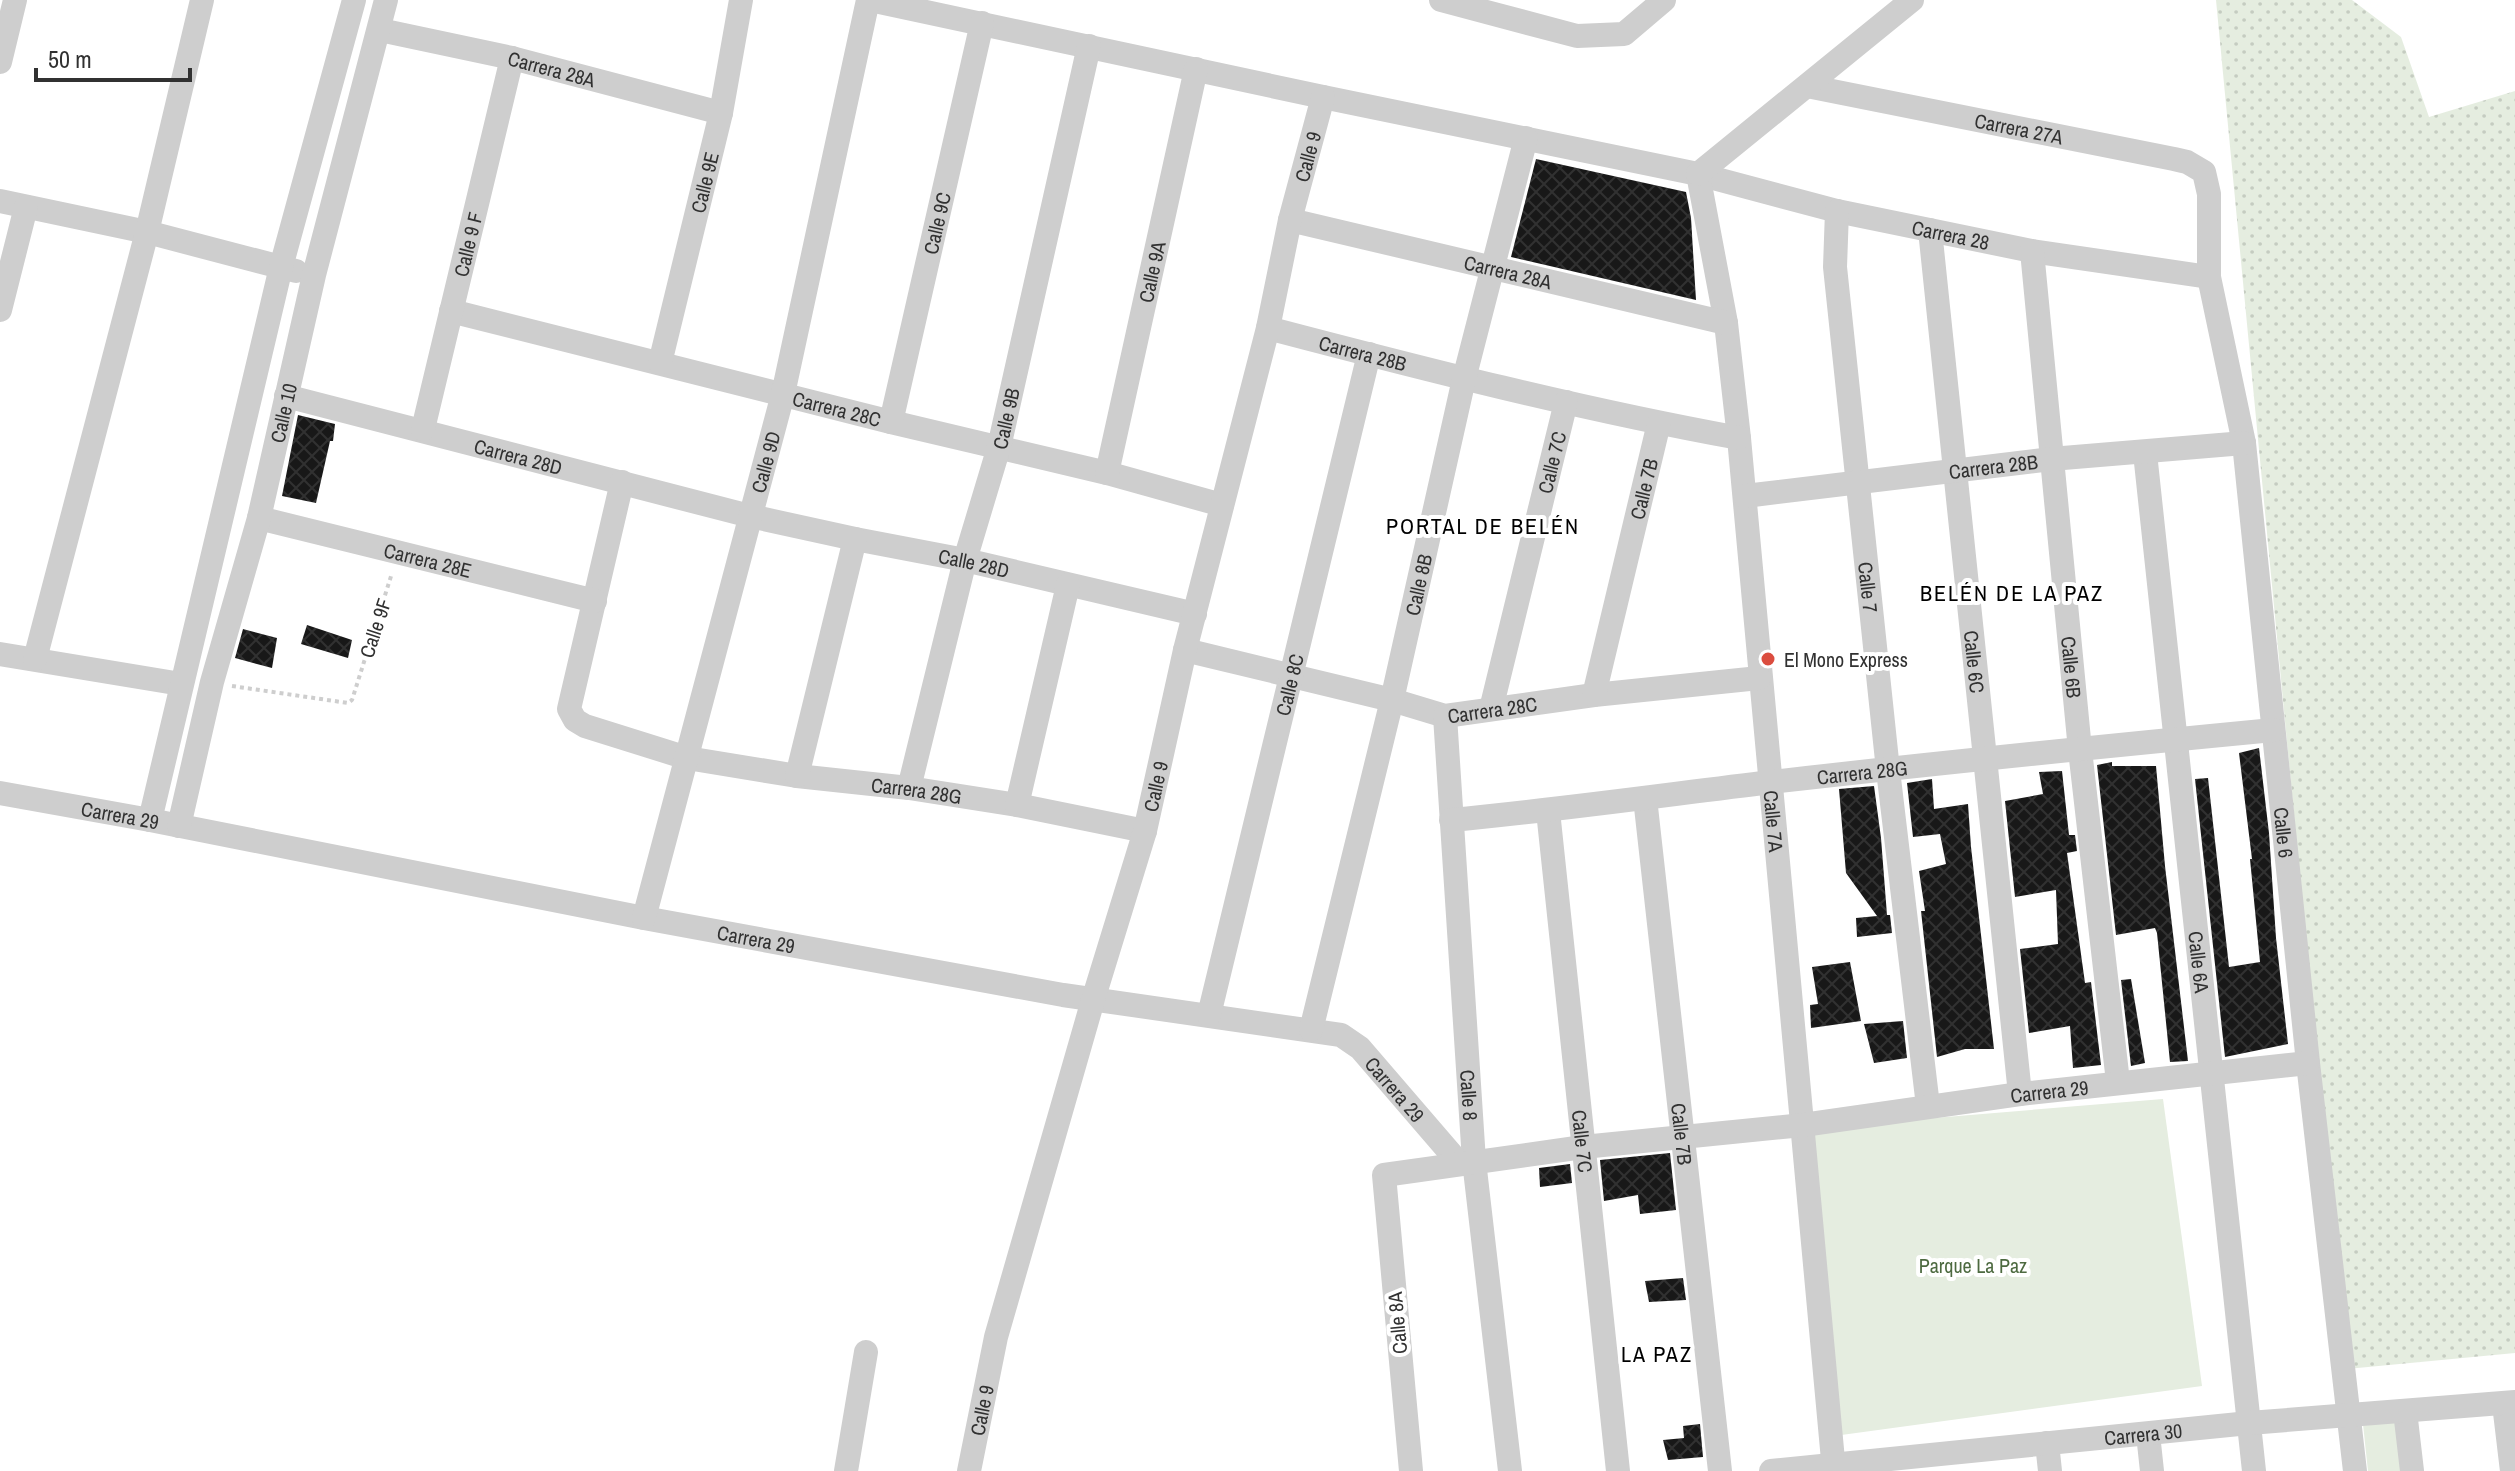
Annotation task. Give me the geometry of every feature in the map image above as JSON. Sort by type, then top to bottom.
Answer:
[{"type":"street","points":[[0,62],[15,0]]},
{"type":"street","points":[[35,659],[147,232],[202,0]]},
{"type":"street","name":"Calle 10","points":[[150,820],[281,267],[354,0]]},
{"type":"street","name":"Calle 10","points":[[179,826],[212,682],[259,518],[314,275],[386,0]]},
{"type":"street","name":"Calle 9E","points":[[660,363],[721,113],[741,0]]},
{"type":"street","name":"Carrera 28","points":[[869,0],[1698,174],[1837,211],[2032,251],[2209,277]]},
{"type":"street","name":"Calle 9D","points":[[644,918],[783,394],[869,0]]},
{"type":"street","points":[[1441,0],[1577,36],[1624,34],[1664,0]]},
{"type":"street","points":[[1698,174],[1912,0]]},
{"type":"street","name":"Calle 9C","points":[[891,422],[982,23]]},
{"type":"street","name":"Carrera 28A","points":[[380,30],[512,58],[721,113]]},
{"type":"street","name":"Calle 9B","points":[[909,788],[965,560],[999,447],[1089,46]]},
{"type":"street","name":"Calle 9 F","points":[[423,429],[512,58]]},
{"type":"street","name":"Calle 9A","points":[[1107,473],[1196,69]]},
{"type":"street","name":"Carrera 27A","points":[[1807,86],[2187,162],[2204,172],[2209,194]]},
{"type":"street","name":"Calle 9","points":[[969,1471],[996,1337],[1145,831],[1185,650],[1268,328],[1290,220],[1323,97]]},
{"type":"street","name":"Calle 8B","points":[[1311,1030],[1392,700],[1464,379],[1526,138]]},
{"type":"street","name":"Calle 7A","points":[[1698,174],[1726,323],[1739,438],[1834,1468]]},
{"type":"street","name":"Calle 6","points":[[2209,194],[2209,277],[2244,443],[2308,1063],[2355,1471]]},
{"type":"street","points":[[0,201],[147,232],[314,275]]},
{"type":"street","points":[[0,310],[26,207]]},
{"type":"street","name":"Calle 7","points":[[1837,211],[1835,267],[1888,770],[1928,1106]]},
{"type":"street","name":"Carrera 28A","points":[[1290,220],[1726,323]]},
{"type":"street","name":"Calle 6C","points":[[1930,230],[2020,1094]]},
{"type":"street","name":"Calle 6B","points":[[2032,251],[2080,750],[2118,1082]]},
{"type":"street","name":"Carrera 28C","points":[[451,311],[1107,473],[1222,505]]},
{"type":"street","name":"Carrera 28B","points":[[1268,328],[1464,379],[1739,438]]},
{"type":"street","name":"Calle 8C","points":[[1209,1015],[1369,354]]},
{"type":"street","name":"Carrera 28D","points":[[286,396],[750,516]]},
{"type":"street","name":"Calle 7C","points":[[1491,709],[1566,402]]},
{"type":"street","name":"Calle 7B","points":[[1594,695],[1659,423]]},
{"type":"street","name":"Carrera 28B","points":[[1745,496],[2051,459],[2244,443]]},
{"type":"street","name":"Calle 6A","points":[[2145,453],[2254,1471]]},
{"type":"street","points":[[595,601],[622,482]]},
{"type":"street","name":"Calle 28D","points":[[750,516],[965,560],[1195,614]]},
{"type":"street","name":"Carrera 28E","points":[[259,518],[595,601]]},
{"type":"street","points":[[797,776],[855,539]]},
{"type":"street","points":[[1017,805],[1068,585]]},
{"type":"street","name":"Carrera 28G","points":[[595,601],[569,709],[575,720],[585,726],[687,758],[1017,805],[1145,831]]},
{"type":"street","name":"Carrera 28C","points":[[1185,650],[1392,700],[1445,716],[1594,695],[1759,678]]},
{"type":"street","points":[[0,654],[181,684]]},
{"type":"street","name":"Calle 8","points":[[1445,716],[1467,1162],[1510,1471]]},
{"type":"street","name":"Carrera 28G","points":[[1451,820],[1548,811],[1772,782],[2273,730]]},
{"type":"street","name":"Carrera 29","points":[[0,793],[644,918],[1093,1000],[1341,1035],[1360,1048],[1467,1162]]},
{"type":"street","name":"Calle 7B","points":[[1645,798],[1720,1471]]},
{"type":"street","name":"Calle 7C","points":[[1548,811],[1618,1471]]},
{"type":"street","name":"Carrera 29","points":[[1384,1175],[1583,1147],[1803,1125],[2118,1082],[2308,1063]]},
{"type":"street","name":"Calle 8A","points":[[1384,1175],[1411,1471]]},
{"type":"street","points":[[846,1471],[866,1352]]},
{"type":"street","points":[[2509,1403],[2512,1471]]},
{"type":"street","name":"Carrera 30","points":[[1771,1471],[1943,1463],[2047,1443],[2249,1423],[2509,1403]]},
{"type":"street","points":[[2405,1411],[2412,1471]]},
{"type":"street","points":[[2148,1434],[2152,1471]]},
{"type":"street","points":[[2047,1443],[2050,1471]]},
{"type":"path","name":"Calle 9F","points":[[212,682],[348,703],[352,700],[399,552]]},
{"type":"green space","points":[[2216,0],[2352,0],[2401,37],[2429,117],[2515,91],[2515,1353],[2347,1369]]},
{"type":"green space","name":"Parque La Paz","points":[[2163,1099],[2202,1386],[1834,1436],[1813,1128]]},
{"type":"green space","points":[[2401,1421],[2406,1471],[2368,1471],[2363,1424]]},
{"type":"building","points":[[1536,159],[1686,192],[1691,218],[1696,300],[1511,257]]},
{"type":"building","points":[[298,415],[335,424],[316,503],[282,496]]},
{"type":"building","points":[[307,625],[352,640],[348,658],[301,644]]},
{"type":"building","points":[[243,629],[277,638],[272,668],[235,658]]},
{"type":"building","points":[[2259,748],[2288,1044],[2225,1057],[2195,779],[2208,778],[2229,967],[2260,962],[2239,753]]},
{"type":"building","points":[[2112,762],[2112,766],[2156,766],[2188,1061],[2170,1062],[2155,928],[2116,935],[2097,765]]},
{"type":"building","points":[[2062,771],[2069,835],[2075,835],[2077,851],[2067,853],[2085,983],[2091,982],[2101,1065],[2073,1068],[2070,1026],[2029,1033],[2020,949],[2058,944],[2056,890],[2015,897],[2005,801],[2043,794],[2039,772]]},
{"type":"building","points":[[1932,779],[1934,809],[1968,804],[1994,1049],[1965,1049],[1937,1057],[1919,871],[1946,864],[1940,834],[1913,837],[1907,783]]},
{"type":"building","points":[[1874,786],[1887,915],[1890,915],[1892,933],[1857,937],[1856,918],[1877,916],[1846,873],[1839,789]]},
{"type":"building","points":[[1850,962],[1861,1021],[1811,1028],[1810,1005],[1818,1004],[1812,967]]},
{"type":"building","points":[[2131,979],[2145,1063],[2131,1066],[2121,980]]},
{"type":"building","points":[[1903,1021],[1907,1058],[1874,1063],[1864,1024]]},
{"type":"building","points":[[1670,1153],[1676,1210],[1640,1214],[1638,1195],[1604,1201],[1600,1160]]},
{"type":"building","points":[[1570,1164],[1572,1183],[1540,1187],[1539,1168]]},
{"type":"building","points":[[1683,1278],[1686,1300],[1649,1302],[1645,1281]]},
{"type":"building","points":[[1700,1424],[1703,1457],[1668,1460],[1663,1440],[1684,1438],[1683,1426]]},
{"type":"place","name":"El Mono Express","points":[[1768,659]]},
{"type":"district","name":"PORTAL DE BELÉN","points":[[1483,526]]},
{"type":"district","name":"BELÉN DE LA PAZ","points":[[2012,593]]},
{"type":"district","name":"LA PAZ","points":[[1657,1354]]}]
